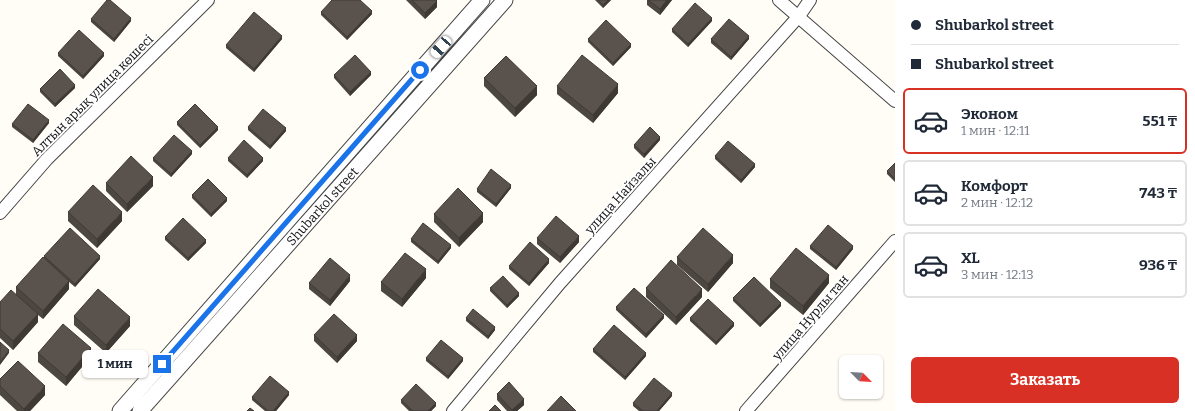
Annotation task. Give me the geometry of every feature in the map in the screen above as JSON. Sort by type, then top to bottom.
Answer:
[{"type":"street","name":"Алтын арық улица көшесі","points":[[0,213],[47,159],[208,0]]},
{"type":"street","name":"Shubarkol street","points":[[120,411],[482,0]]},
{"type":"street","name":"Shubarkol street","points":[[140,411],[504,0]]},
{"type":"street","points":[[779,0],[895,101]]},
{"type":"street","name":"улица Найзалы","points":[[453,411],[560,283],[799,16],[810,0]]},
{"type":"street","name":"улица Нурлы тан","points":[[746,411],[895,242]]},
{"type":"building","points":[[107,0],[110,0],[131,18],[114,39],[91,19]]},
{"type":"building","points":[[332,0],[360,0],[372,11],[347,37],[321,12]]},
{"type":"building","points":[[412,0],[436,0],[437,1],[425,13]]},
{"type":"building","points":[[598,0],[608,0],[603,5]]},
{"type":"building","points":[[648,0],[667,0],[660,9]]},
{"type":"building","points":[[695,3],[712,18],[688,44],[672,29]]},
{"type":"building","points":[[254,12],[282,36],[254,69],[226,45]]},
{"type":"building","points":[[729,19],[749,36],[731,57],[711,39]]},
{"type":"building","points":[[606,20],[631,44],[613,63],[588,39]]},
{"type":"building","points":[[79,30],[104,53],[83,76],[58,53]]},
{"type":"building","points":[[355,55],[371,72],[350,92],[334,75]]},
{"type":"building","points":[[582,55],[618,84],[593,115],[557,86]]},
{"type":"building","points":[[506,56],[537,86],[515,108],[484,78]]},
{"type":"building","points":[[60,69],[75,85],[55,104],[40,89]]},
{"type":"building","points":[[28,104],[49,120],[33,140],[12,124]]},
{"type":"building","points":[[195,104],[218,127],[200,145],[177,122]]},
{"type":"building","points":[[263,109],[286,128],[270,146],[248,127]]},
{"type":"building","points":[[650,127],[660,137],[644,154],[634,145]]},
{"type":"building","points":[[174,135],[192,151],[171,174],[153,158]]},
{"type":"building","points":[[244,140],[263,158],[247,175],[228,158]]},
{"type":"building","points":[[728,141],[755,164],[741,180],[715,156]]},
{"type":"building","points":[[131,156],[153,177],[127,204],[106,183]]},
{"type":"building","points":[[895,163],[895,179],[887,171]]},
{"type":"building","points":[[491,169],[511,185],[496,204],[477,189]]},
{"type":"building","points":[[208,179],[227,198],[211,214],[192,195]]},
{"type":"building","points":[[93,185],[122,212],[97,239],[68,212]]},
{"type":"building","points":[[458,188],[483,213],[459,238],[434,214]]},
{"type":"building","points":[[556,216],[579,236],[560,257],[537,238]]},
{"type":"building","points":[[183,218],[206,240],[188,258],[165,237]]},
{"type":"building","points":[[423,223],[451,245],[438,261],[411,239]]},
{"type":"building","points":[[828,225],[853,246],[836,267],[810,246]]},
{"type":"building","points":[[70,228],[100,256],[75,284],[44,256]]},
{"type":"building","points":[[703,228],[733,255],[708,284],[677,257]]},
{"type":"building","points":[[530,242],[549,259],[529,283],[509,266]]},
{"type":"building","points":[[796,248],[829,275],[803,306],[770,279]]},
{"type":"building","points":[[405,253],[426,269],[402,299],[381,282]]},
{"type":"building","points":[[43,257],[69,281],[43,311],[16,287]]},
{"type":"building","points":[[330,258],[350,275],[330,300],[309,283]]},
{"type":"building","points":[[671,260],[702,289],[676,317],[646,288]]},
{"type":"building","points":[[503,276],[519,293],[507,305],[490,288]]},
{"type":"building","points":[[754,277],[781,303],[760,324],[733,298]]},
{"type":"building","points":[[634,288],[664,315],[646,334],[616,307]]},
{"type":"building","points":[[98,289],[130,317],[106,345],[74,316]]},
{"type":"building","points":[[11,290],[38,314],[13,341],[0,329],[0,302]]},
{"type":"building","points":[[708,299],[734,323],[716,342],[690,318]]},
{"type":"building","points":[[473,309],[495,327],[488,336],[466,318]]},
{"type":"building","points":[[334,314],[357,335],[337,357],[314,335]]},
{"type":"building","points":[[63,324],[91,348],[66,377],[38,353]]},
{"type":"building","points":[[614,325],[646,353],[625,377],[593,349]]},
{"type":"building","points":[[441,340],[463,358],[448,376],[426,358]]},
{"type":"building","points":[[0,342],[9,350],[0,362]]},
{"type":"building","points":[[18,361],[45,386],[24,409],[0,386],[0,379]]},
{"type":"building","points":[[270,376],[289,392],[273,411],[268,411],[252,397]]},
{"type":"building","points":[[654,378],[672,393],[657,411],[643,411],[633,403]]},
{"type":"building","points":[[509,382],[524,399],[512,410],[497,394]]},
{"type":"building","points":[[416,384],[436,403],[428,411],[413,411],[401,400]]},
{"type":"building","points":[[561,396],[576,411],[547,411]]},
{"type":"building","points":[[495,405],[501,411],[489,411]]},
{"type":"building","points":[[250,408],[254,411],[247,411]]},
{"type":"route","points":[[162,364],[420,70]]}]
